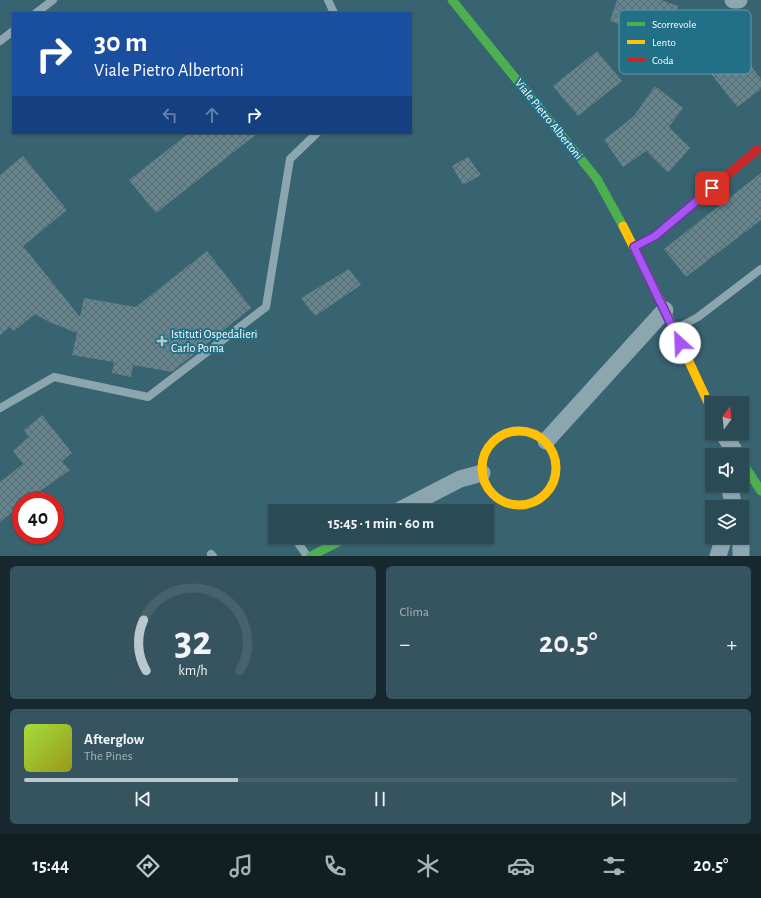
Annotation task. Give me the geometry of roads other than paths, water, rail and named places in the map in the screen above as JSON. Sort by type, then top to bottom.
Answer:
[{"type":"street","name":"Viale Pietro Albertoni","points":[[452,0],[597,179],[634,247],[705,396]]},
{"type":"street","points":[[733,0],[739,0]]},
{"type":"street","points":[[634,247],[655,236],[757,150]]},
{"type":"street","points":[[546,441],[665,310]]},
{"type":"street","points":[[512,431],[524,431],[536,434],[546,441],[553,451],[557,462],[557,474],[553,486],[546,495],[536,502],[525,506],[513,505],[502,501],[492,494],[485,484],[482,473],[482,462],[492,443],[500,436],[512,431]]},
{"type":"street","points":[[412,504],[460,479],[482,473]]},
{"type":"street","points":[[749,473],[761,491]]},
{"type":"street","points":[[311,556],[334,544]]},
{"type":"street","points":[[718,556],[722,544]]},
{"type":"street","points":[[741,544],[741,556]]},
{"type":"lane","points":[[37,12],[53,0]]},
{"type":"lane","points":[[328,0],[334,12]]},
{"type":"lane","points":[[0,41],[12,32]]},
{"type":"lane","points":[[0,408],[54,376],[148,397],[266,307],[290,159],[316,134]]},
{"type":"lane","points":[[673,330],[698,317],[761,268]]},
{"type":"lane","points":[[299,544],[308,556]]},
{"type":"place","name":"Istituti Ospedalieri Carlo Poma","points":[[162,341]]}]
